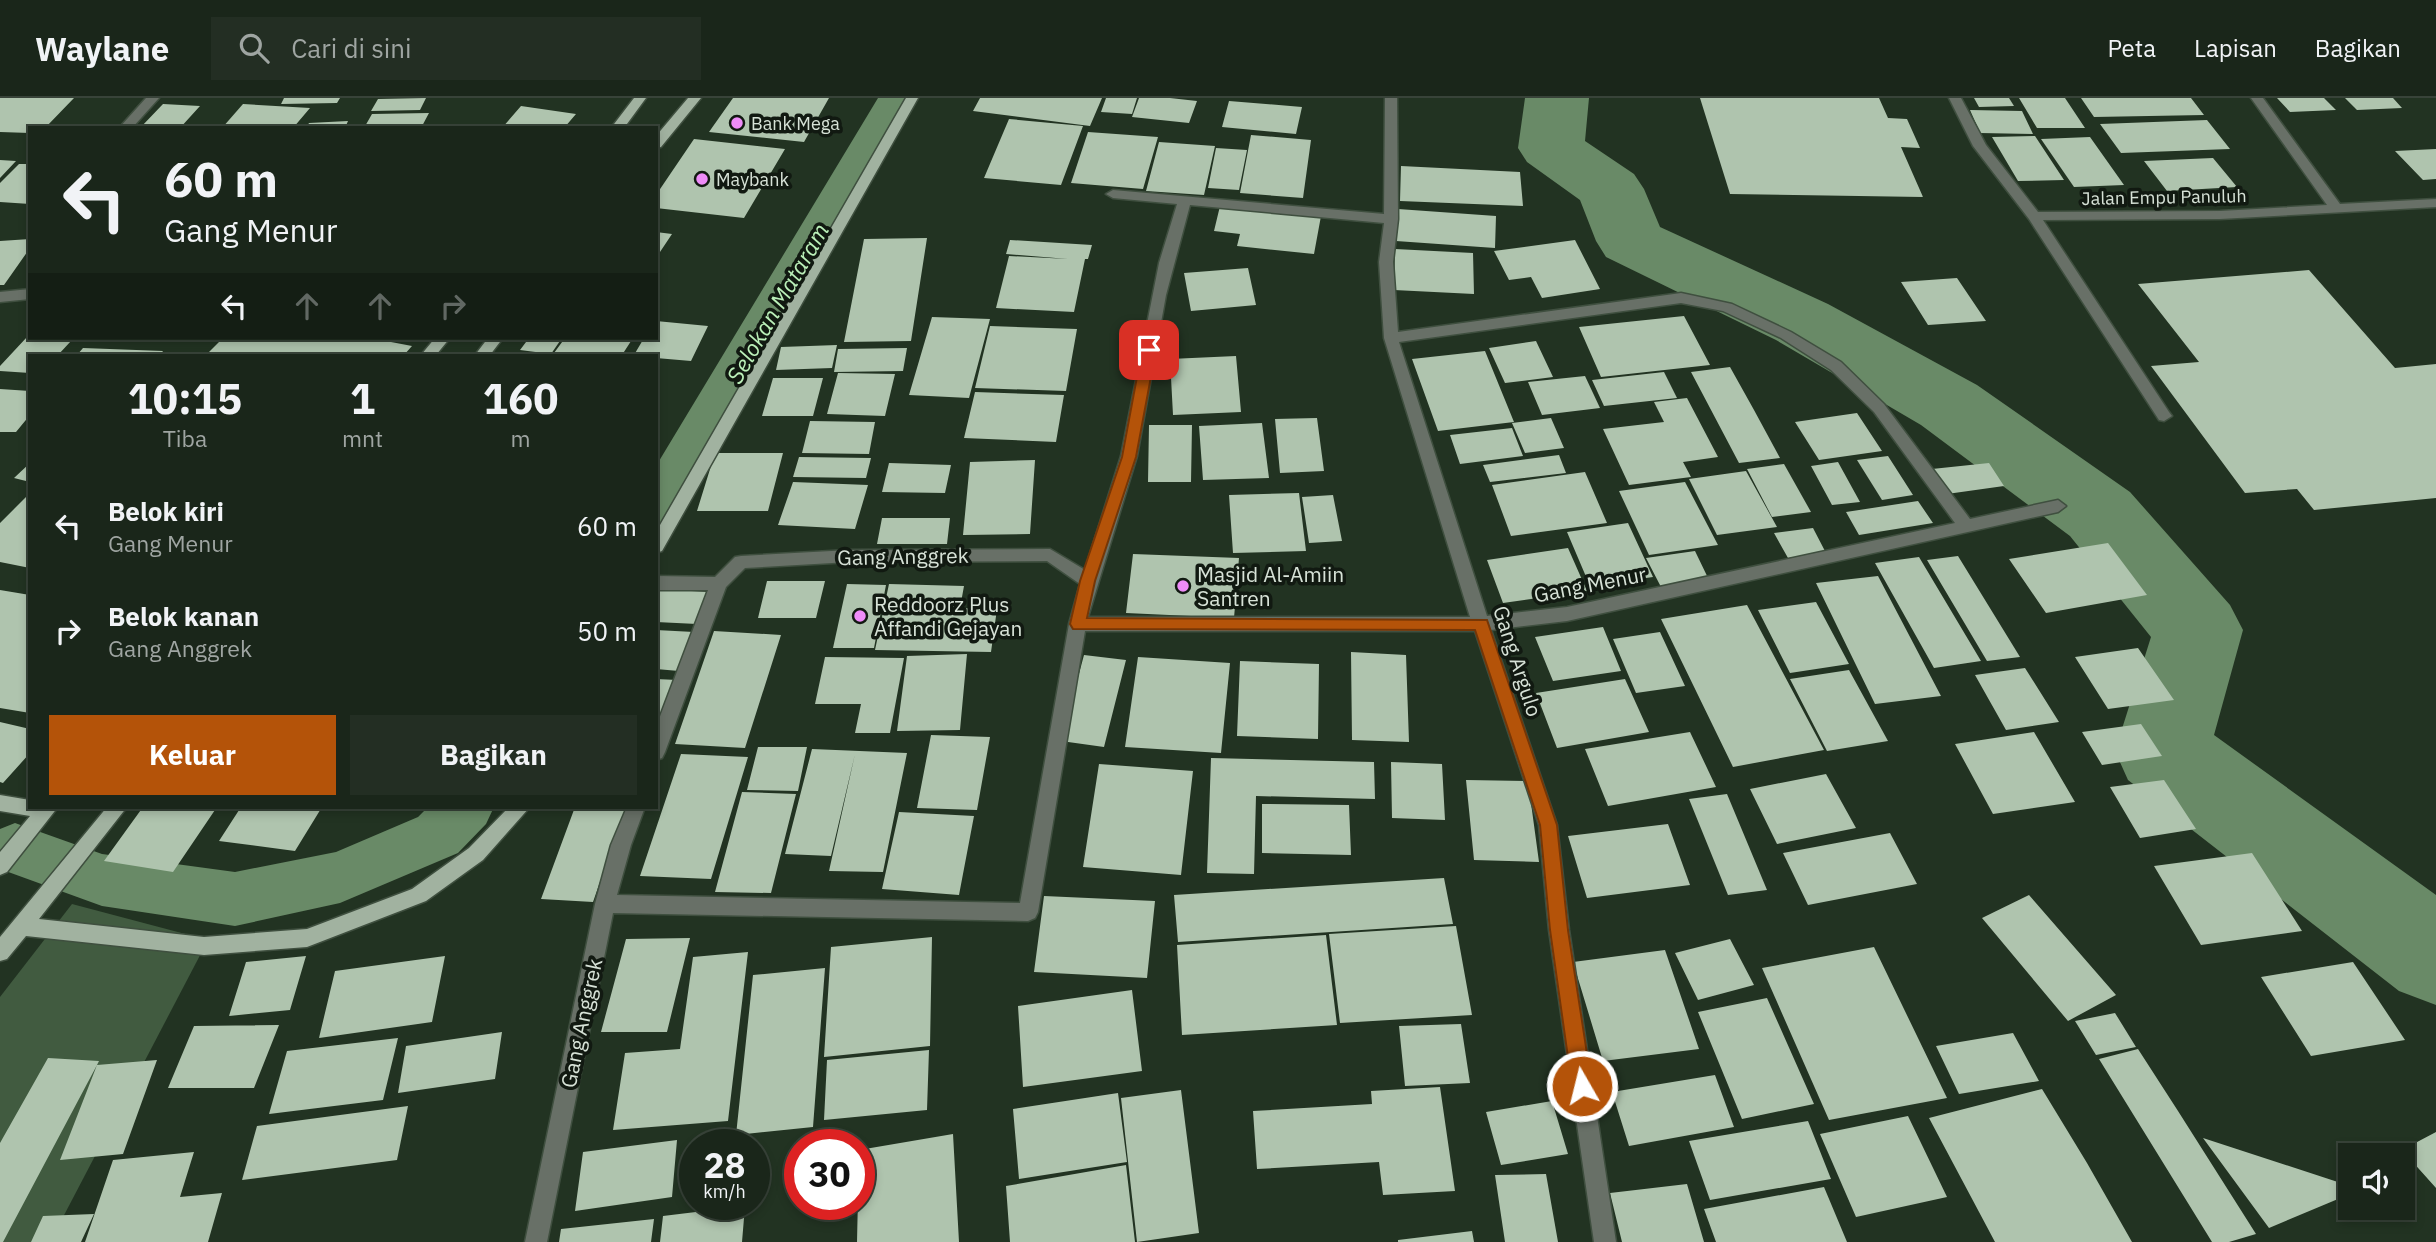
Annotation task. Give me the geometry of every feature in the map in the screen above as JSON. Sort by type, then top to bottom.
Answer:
[{"type":"main road","points":[[619,126],[640,98]]},
{"type":"main road","points":[[658,142],[695,98]]},
{"type":"main road","points":[[658,543],[912,98]]},
{"type":"main road","points":[[429,354],[441,340]]},
{"type":"main road","points":[[483,354],[494,340]]},
{"type":"main road","points":[[0,803],[28,806]]},
{"type":"main road","points":[[0,866],[48,809]]},
{"type":"main road","points":[[22,926],[204,946],[307,938],[419,895],[476,854],[518,809]]},
{"type":"main road","points":[[0,953],[112,814]]},
{"type":"street","points":[[127,126],[153,98]]},
{"type":"street","name":"Gang Argulo","points":[[1391,98],[1391,219],[1386,262],[1391,338],[1548,825],[1559,930],[1605,1242]]},
{"type":"street","points":[[1955,98],[1964,121],[1984,153],[2034,216],[2164,416]]},
{"type":"street","points":[[2257,98],[2335,207]]},
{"type":"street","points":[[1112,194],[1391,219]]},
{"type":"street","points":[[605,904],[1028,912],[1078,624],[1088,581],[1129,457],[1169,243],[1185,201]]},
{"type":"street","name":"Jalan Empu Panuluh","points":[[2034,216],[2179,216],[2436,203]]},
{"type":"street","points":[[0,296],[28,294]]},
{"type":"street","points":[[1391,338],[1681,298],[1727,307],[1786,335],[1836,366],[1879,408],[1966,526]]},
{"type":"street","name":"Gang Menur","points":[[1078,624],[1481,624],[1567,614],[2059,506]]},
{"type":"street","name":"Gang Anggrek","points":[[658,747],[719,584],[741,562],[850,556],[1050,555],[1088,581]]},
{"type":"street","points":[[658,583],[719,584]]},
{"type":"street","name":"Gang Anggrek","points":[[536,1242],[605,904],[621,845],[635,809]]},
{"type":"green space","points":[[72,904],[208,940],[50,1242],[0,1242],[0,997]]},
{"type":"building","points":[[0,98],[74,98],[47,126],[28,126],[28,133],[0,132]]},
{"type":"building","points":[[284,98],[340,98],[337,103],[281,104]]},
{"type":"building","points":[[426,98],[420,110],[371,111],[378,99]]},
{"type":"building","points":[[733,98],[829,98],[804,142],[709,132]]},
{"type":"building","points":[[980,98],[1102,98],[1090,126],[973,111]]},
{"type":"building","points":[[1106,98],[1137,98],[1132,114],[1101,112]]},
{"type":"building","points":[[1139,98],[1197,101],[1189,123],[1132,117]]},
{"type":"building","points":[[1700,98],[1879,98],[1888,118],[1907,119],[1920,148],[1901,147],[1923,197],[1730,194]]},
{"type":"building","points":[[1974,98],[2009,98],[2014,106],[1979,107]]},
{"type":"building","points":[[2019,98],[2065,98],[2085,128],[2037,128]]},
{"type":"building","points":[[2081,98],[2191,98],[2204,115],[2094,117]]},
{"type":"building","points":[[2277,98],[2324,98],[2336,110],[2290,112]]},
{"type":"building","points":[[2345,98],[2393,98],[2402,108],[2357,110]]},
{"type":"building","points":[[1229,101],[1302,107],[1296,134],[1222,127]]},
{"type":"building","points":[[163,104],[200,106],[182,126],[142,126]]},
{"type":"building","points":[[243,104],[310,108],[295,126],[224,126]]},
{"type":"building","points":[[521,106],[576,114],[566,126],[504,126]]},
{"type":"building","points":[[1970,110],[2022,111],[2033,134],[1980,133]]},
{"type":"building","points":[[429,113],[422,126],[365,126],[372,114]]},
{"type":"building","points":[[1009,119],[1083,126],[1061,185],[984,178]]},
{"type":"building","points":[[2207,120],[2230,149],[2121,153],[2100,124]]},
{"type":"building","points":[[348,121],[346,126],[307,126],[309,123]]},
{"type":"building","points":[[1088,132],[1158,137],[1143,189],[1071,183]]},
{"type":"building","points":[[1251,135],[1311,140],[1303,198],[1240,193]]},
{"type":"building","points":[[2035,136],[2064,180],[2018,181],[1992,137]]},
{"type":"building","points":[[2090,137],[2124,185],[2074,187],[2041,139]]},
{"type":"building","points":[[694,139],[785,149],[744,218],[658,208],[658,192]]},
{"type":"building","points":[[1159,142],[1215,146],[1204,195],[1146,191]]},
{"type":"building","points":[[1216,148],[1247,150],[1239,190],[1208,188]]},
{"type":"building","points":[[2436,149],[2436,179],[2423,180],[2395,151]]},
{"type":"building","points":[[2213,158],[2237,187],[2167,191],[2144,161]]},
{"type":"building","points":[[0,160],[16,161],[0,178]]},
{"type":"building","points":[[19,164],[28,164],[28,204],[0,202],[0,183]]},
{"type":"building","points":[[1401,166],[1520,172],[1523,206],[1400,201]]},
{"type":"building","points":[[1220,206],[1321,216],[1314,254],[1237,246],[1240,234],[1214,231]]},
{"type":"building","points":[[1398,209],[1496,216],[1495,248],[1396,241]]},
{"type":"building","points":[[658,232],[672,234],[658,255]]},
{"type":"building","points":[[927,238],[911,341],[844,342],[864,239]]},
{"type":"building","points":[[28,239],[28,251],[4,285],[0,285],[0,241]]},
{"type":"building","points":[[1010,240],[1092,245],[1088,259],[1085,259],[1074,312],[996,308],[1009,256],[1068,259],[1006,254]]},
{"type":"building","points":[[1575,240],[1600,289],[1542,298],[1531,277],[1509,280],[1494,251]]},
{"type":"building","points":[[1395,249],[1473,253],[1474,294],[1394,290]]},
{"type":"building","points":[[1248,268],[1256,305],[1191,311],[1184,273]]},
{"type":"building","points":[[2309,270],[2395,368],[2436,364],[2436,498],[2314,510],[2297,489],[2245,493],[2151,366],[2199,362],[2138,284]]},
{"type":"building","points":[[1957,278],[1986,321],[1928,325],[1901,282]]},
{"type":"building","points":[[1684,316],[1710,365],[1601,377],[1579,327]]},
{"type":"building","points":[[932,317],[990,319],[969,398],[909,395]]},
{"type":"building","points":[[658,321],[708,326],[691,361],[658,358],[658,354],[635,354],[643,340],[658,340]]},
{"type":"building","points":[[990,326],[1077,329],[1066,391],[975,388]]},
{"type":"building","points":[[27,337],[28,340],[71,341],[59,354],[28,354],[28,373],[0,371],[0,366]]},
{"type":"building","points":[[221,340],[380,340],[412,346],[405,354],[207,354]]},
{"type":"building","points":[[528,340],[561,340],[551,354],[520,350]]},
{"type":"building","points":[[564,340],[632,340],[623,354],[554,353]]},
{"type":"building","points":[[1536,341],[1553,377],[1505,383],[1489,348]]},
{"type":"building","points":[[837,345],[832,368],[776,370],[781,347]]},
{"type":"building","points":[[83,348],[163,351],[161,354],[78,354]]},
{"type":"building","points":[[907,348],[903,371],[834,372],[838,349]]},
{"type":"building","points":[[1485,351],[1514,422],[1438,431],[1412,359]]},
{"type":"building","points":[[1236,356],[1241,412],[1173,415],[1170,359]]},
{"type":"building","points":[[1730,367],[1780,458],[1739,463],[1691,372]]},
{"type":"building","points":[[1664,372],[1677,398],[1604,406],[1592,380]]},
{"type":"building","points":[[838,373],[895,374],[885,416],[827,414]]},
{"type":"building","points":[[1585,376],[1600,408],[1542,415],[1528,382]]},
{"type":"building","points":[[773,378],[823,378],[813,416],[762,416]]},
{"type":"building","points":[[0,389],[28,391],[28,417],[16,432],[0,432]]},
{"type":"building","points":[[975,392],[1064,395],[1056,442],[964,438]]},
{"type":"building","points":[[1687,398],[1718,457],[1683,462],[1691,477],[1629,485],[1603,429],[1664,422],[1654,402]]},
{"type":"building","points":[[1857,413],[1882,451],[1819,460],[1795,422]]},
{"type":"building","points":[[1317,418],[1324,471],[1280,473],[1275,419]]},
{"type":"building","points":[[1551,418],[1564,448],[1525,453],[1512,423]]},
{"type":"building","points":[[810,421],[875,422],[869,454],[802,453]]},
{"type":"building","points":[[1262,423],[1269,478],[1203,480],[1199,426]]},
{"type":"building","points":[[1149,425],[1192,425],[1191,482],[1148,482]]},
{"type":"building","points":[[1512,428],[1523,456],[1460,464],[1450,435]]},
{"type":"building","points":[[715,453],[783,453],[768,511],[697,511]]},
{"type":"building","points":[[1559,455],[1566,473],[1490,482],[1483,465]]},
{"type":"building","points":[[1888,456],[1913,495],[1882,500],[1857,460]]},
{"type":"building","points":[[799,457],[871,458],[866,478],[793,477]]},
{"type":"building","points":[[1035,460],[1030,534],[963,535],[970,462]]},
{"type":"building","points":[[1838,462],[1860,502],[1832,505],[1811,466]]},
{"type":"building","points":[[889,463],[951,465],[945,493],[882,492]]},
{"type":"building","points":[[1989,463],[2004,486],[1947,494],[1932,469]]},
{"type":"building","points":[[1784,464],[1811,512],[1772,517],[1747,469]]},
{"type":"building","points":[[28,465],[28,482],[14,478]]},
{"type":"building","points":[[1746,471],[1777,527],[1717,535],[1689,479]]},
{"type":"building","points":[[1585,472],[1607,523],[1511,536],[1492,485]]},
{"type":"building","points":[[793,482],[868,485],[855,529],[778,525]]},
{"type":"building","points":[[1685,482],[1718,545],[1649,555],[1619,491]]},
{"type":"building","points":[[1299,493],[1306,551],[1233,553],[1229,495]]},
{"type":"building","points":[[28,495],[28,568],[0,562],[0,523]]},
{"type":"building","points":[[1333,495],[1342,541],[1309,543],[1302,497]]},
{"type":"building","points":[[1918,501],[1933,523],[1859,535],[1846,512]]},
{"type":"building","points":[[882,518],[950,518],[947,544],[877,544]]},
{"type":"building","points":[[1628,523],[1653,577],[1590,586],[1567,532]]},
{"type":"building","points":[[1813,528],[1826,553],[1788,558],[1774,533]]},
{"type":"building","points":[[2108,543],[2147,595],[2046,613],[2009,559]]},
{"type":"building","points":[[1568,548],[1587,591],[1503,603],[1487,560]]},
{"type":"building","points":[[1695,551],[1709,580],[1661,587],[1646,558]]},
{"type":"building","name":"Masjid Al-Amiin Santren","points":[[1133,554],[1239,558],[1234,618],[1126,613]]},
{"type":"building","points":[[1958,556],[2020,657],[1987,661],[1927,560]]},
{"type":"building","points":[[1919,557],[1981,661],[1934,668],[1875,563]]},
{"type":"building","points":[[1878,576],[1941,696],[1875,704],[1816,583]]},
{"type":"building","points":[[767,581],[825,581],[816,618],[758,618]]},
{"type":"building","name":"Reddoorz Plus Affandi Gejayan","points":[[847,584],[886,585],[874,648],[833,648]]},
{"type":"building","points":[[889,584],[964,586],[960,608],[997,609],[991,652],[875,650]]},
{"type":"building","points":[[658,589],[709,592],[697,624],[658,622]]},
{"type":"building","points":[[0,590],[28,595],[28,713],[0,708]]},
{"type":"building","points":[[1816,602],[1849,664],[1790,673],[1758,610]]},
{"type":"building","points":[[1747,605],[1824,750],[1733,767],[1661,619]]},
{"type":"building","points":[[1603,627],[1621,671],[1553,681],[1535,637]]},
{"type":"building","points":[[658,630],[694,632],[679,671],[658,669]]},
{"type":"building","points":[[714,631],[781,635],[745,748],[675,744]]},
{"type":"building","points":[[1660,632],[1685,686],[1636,693],[1613,639]]},
{"type":"building","points":[[2138,648],[2174,700],[2108,709],[2075,657]]},
{"type":"building","points":[[1351,652],[1406,655],[1409,742],[1352,740]]},
{"type":"building","points":[[967,654],[960,730],[897,731],[907,656]]},
{"type":"building","points":[[1084,655],[1126,660],[1104,747],[1061,741]]},
{"type":"building","points":[[825,657],[904,658],[890,733],[855,733],[861,704],[815,704]]},
{"type":"building","points":[[1138,657],[1230,663],[1221,753],[1125,747]]},
{"type":"building","points":[[1240,661],[1319,664],[1318,739],[1237,736]]},
{"type":"building","points":[[2025,668],[2059,722],[2006,730],[1975,675]]},
{"type":"building","points":[[1849,670],[1888,741],[1827,751],[1790,679]]},
{"type":"building","points":[[658,679],[677,680],[658,730]]},
{"type":"building","points":[[1625,679],[1649,732],[1557,748],[1536,693]]},
{"type":"building","points":[[0,722],[28,729],[28,755],[3,783],[0,782]]},
{"type":"building","points":[[2141,724],[2162,756],[2102,765],[2082,732]]},
{"type":"building","points":[[1690,732],[1716,787],[1608,806],[1585,749]]},
{"type":"building","points":[[2034,732],[2075,802],[1993,814],[1955,744]]},
{"type":"building","points":[[931,735],[990,737],[977,810],[917,808]]},
{"type":"building","points":[[758,747],[807,747],[798,791],[747,790]]},
{"type":"building","points":[[812,749],[907,753],[883,872],[829,871],[855,754],[831,856],[785,854]]},
{"type":"building","points":[[681,754],[748,757],[711,879],[640,876]]},
{"type":"building","points":[[1211,758],[1374,762],[1375,799],[1256,796],[1254,874],[1207,873]]},
{"type":"building","points":[[1391,762],[1442,764],[1445,820],[1392,818]]},
{"type":"building","points":[[1099,764],[1193,771],[1181,875],[1083,867]]},
{"type":"building","points":[[1826,774],[1856,828],[1777,844],[1750,789]]},
{"type":"building","points":[[1466,780],[1528,781],[1539,862],[1474,860]]},
{"type":"building","points":[[2164,780],[2196,829],[2140,838],[2110,787]]},
{"type":"building","points":[[742,792],[796,794],[771,893],[715,892]]},
{"type":"building","points":[[1727,794],[1767,890],[1728,895],[1689,799]]},
{"type":"building","points":[[1262,804],[1349,805],[1351,855],[1262,853]]},
{"type":"building","points":[[142,809],[216,809],[173,872],[104,861]]},
{"type":"building","points":[[240,809],[321,809],[295,851],[219,841]]},
{"type":"building","points":[[574,809],[625,809],[593,902],[541,899]]},
{"type":"building","points":[[899,812],[974,816],[959,895],[882,889]]},
{"type":"building","points":[[1668,824],[1690,885],[1587,898],[1568,836]]},
{"type":"building","points":[[1890,833],[1917,884],[1808,905],[1783,853]]},
{"type":"building","points":[[2252,853],[2302,931],[2201,945],[2154,866]]},
{"type":"building","points":[[1444,878],[1453,924],[1178,942],[1174,895]]},
{"type":"building","points":[[2029,895],[2116,995],[2068,1021],[1982,918]]},
{"type":"building","points":[[1044,896],[1155,901],[1147,978],[1034,972]]},
{"type":"building","points":[[1456,926],[1472,1015],[1340,1023],[1329,934]]},
{"type":"building","points":[[1326,935],[1337,1025],[1182,1035],[1177,945]]},
{"type":"building","points":[[932,937],[930,1046],[824,1057],[831,947]]},
{"type":"building","points":[[690,938],[667,1032],[601,1032],[626,939]]},
{"type":"building","points":[[1730,939],[1754,985],[1698,1000],[1675,953]]},
{"type":"building","points":[[1874,947],[1947,1098],[1829,1120],[1762,968]]},
{"type":"building","points":[[1665,950],[1699,1049],[1603,1061],[1573,962]]},
{"type":"building","points":[[748,952],[728,1121],[613,1130],[625,1053],[680,1049],[693,957]]},
{"type":"building","points":[[306,956],[290,1010],[229,1016],[246,962]]},
{"type":"building","points":[[445,956],[432,1022],[319,1038],[335,971]]},
{"type":"building","points":[[2353,962],[2405,1040],[2311,1056],[2261,977]]},
{"type":"building","points":[[825,968],[813,1127],[770,1131],[770,1129],[737,1129],[753,975]]},
{"type":"building","points":[[1132,990],[1142,1071],[1023,1087],[1018,1006]]},
{"type":"building","points":[[1767,998],[1814,1104],[1742,1119],[1698,1012]]},
{"type":"building","points":[[2115,1013],[2136,1047],[2096,1055],[2075,1021]]},
{"type":"building","points":[[1461,1024],[1470,1083],[1405,1086],[1399,1026]]},
{"type":"building","points":[[279,1025],[254,1088],[168,1088],[194,1026]]},
{"type":"building","points":[[502,1032],[495,1079],[398,1093],[406,1046]]},
{"type":"building","points":[[2013,1033],[2039,1081],[1959,1094],[1936,1046]]},
{"type":"building","points":[[398,1038],[383,1100],[269,1114],[287,1051]]},
{"type":"building","points":[[2138,1049],[2256,1234],[2229,1242],[2212,1242],[2099,1059]]},
{"type":"building","points":[[929,1050],[927,1110],[824,1120],[827,1060]]},
{"type":"building","points":[[48,1058],[99,1061],[3,1242],[0,1242],[0,1143]]},
{"type":"building","points":[[157,1060],[123,1154],[60,1160],[97,1065]]},
{"type":"building","points":[[1715,1075],[1734,1127],[1629,1146],[1612,1092]]},
{"type":"building","points":[[1440,1087],[1455,1191],[1383,1195],[1379,1162],[1257,1169],[1253,1111],[1372,1104],[1371,1091]]},
{"type":"building","points":[[2042,1089],[2132,1242],[1995,1242],[1929,1118]]},
{"type":"building","points":[[1181,1090],[1199,1233],[1137,1242],[1121,1098]]},
{"type":"building","points":[[1118,1093],[1127,1162],[1019,1179],[1013,1109]]},
{"type":"building","points":[[1552,1101],[1568,1154],[1501,1165],[1486,1112]]},
{"type":"building","points":[[408,1106],[397,1160],[242,1180],[257,1126]]},
{"type":"building","points":[[1908,1116],[1947,1197],[1856,1217],[1820,1134]]},
{"type":"building","points":[[1808,1121],[1831,1179],[1710,1200],[1689,1141]]},
{"type":"building","points":[[2436,1132],[2436,1188],[2415,1165],[2415,1143]]},
{"type":"building","points":[[953,1134],[959,1242],[857,1242],[857,1220],[875,1220],[875,1147]]},
{"type":"building","points":[[2203,1138],[2338,1182],[2338,1199],[2269,1228]]},
{"type":"building","points":[[677,1140],[672,1197],[575,1211],[583,1152]]},
{"type":"building","points":[[194,1152],[180,1197],[222,1193],[208,1242],[85,1242],[113,1160]]},
{"type":"building","points":[[1126,1165],[1135,1242],[1010,1242],[1006,1186]]},
{"type":"building","points":[[1546,1174],[1558,1242],[1505,1242],[1495,1175]]},
{"type":"building","points":[[1687,1184],[1704,1242],[1622,1242],[1610,1193]]},
{"type":"building","points":[[1824,1187],[1847,1242],[1716,1242],[1704,1209]]},
{"type":"building","points":[[94,1214],[81,1242],[31,1242],[43,1216]]},
{"type":"building","points":[[679,1214],[679,1220],[744,1220],[742,1242],[660,1242],[663,1216]]},
{"type":"building","points":[[654,1219],[651,1242],[559,1242],[561,1229]]},
{"type":"building","points":[[1472,1231],[1474,1242],[1398,1242],[1398,1240]]},
{"type":"waterway","name":"Selokan Mataram","points":[[658,504],[897,98]]},
{"type":"waterway","points":[[1557,98],[1551,148],[1610,189],[1631,241],[1802,322],[1949,405],[2100,514],[2198,630],[2162,751],[2436,956]]},
{"type":"waterway","name":"Selokan Mataram","points":[[15,849],[102,880],[235,899],[340,877],[438,835],[464,809]]},
{"type":"place","name":"Bank Mega","points":[[737,123]]},
{"type":"place","name":"Maybank","points":[[702,179]]},
{"type":"place","name":"Masjid Al-Amiin Santren","points":[[1183,586]]},
{"type":"place","name":"Reddoorz Plus Affandi Gejayan","points":[[860,616]]},
{"type":"route","points":[[1149,350],[1129,457],[1088,581],[1078,624],[1481,624],[1548,825],[1559,930],[1582,1086]]}]
